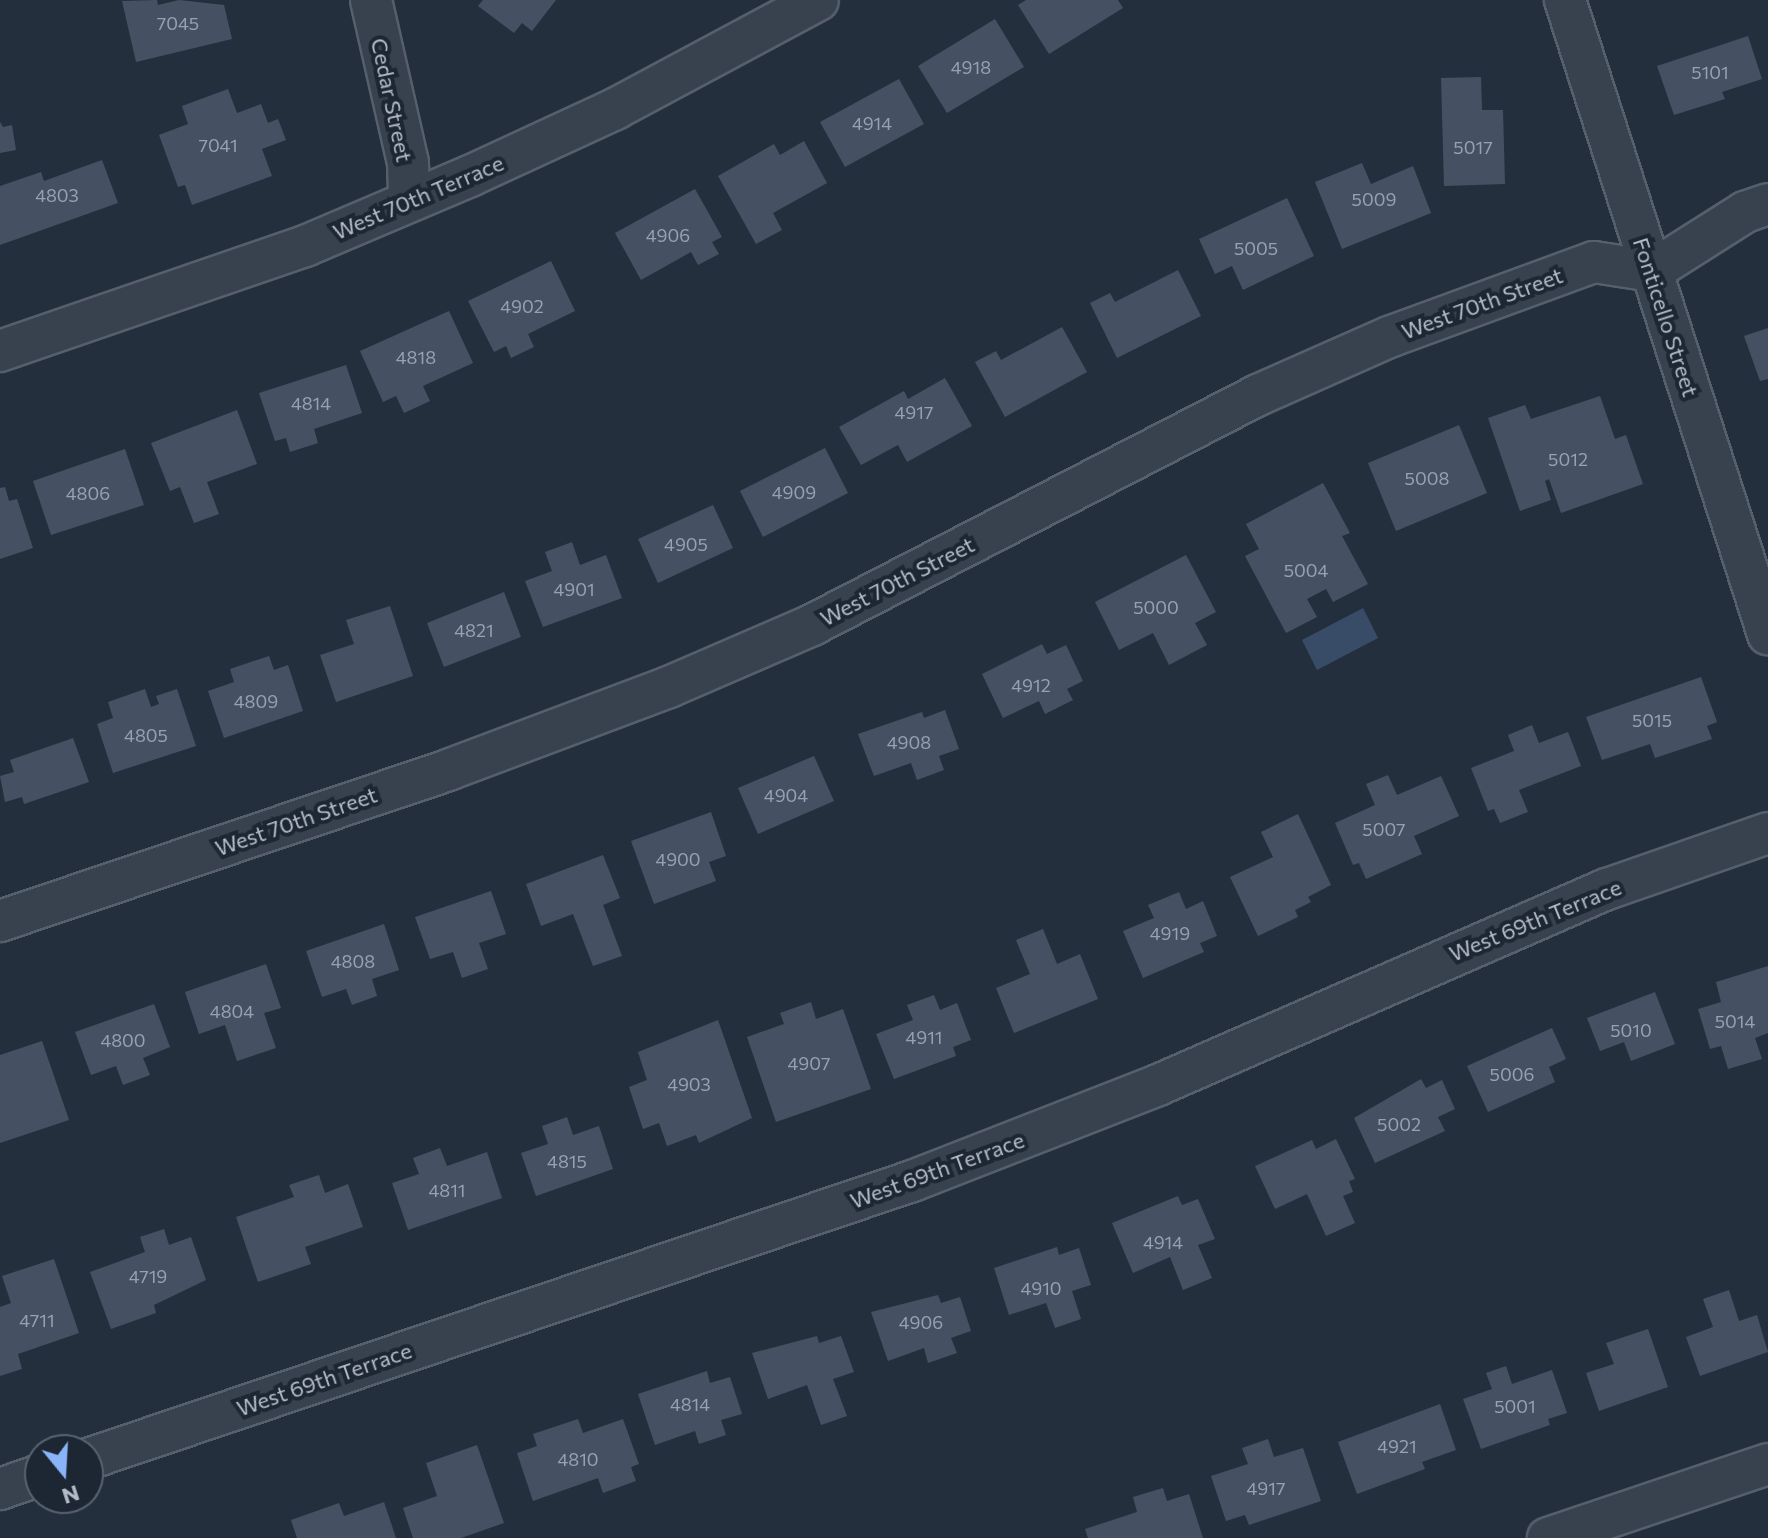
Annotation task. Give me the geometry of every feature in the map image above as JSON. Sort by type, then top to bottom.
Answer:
[{"type":"street","name":"Cedar Street","points":[[371,0],[408,163],[409,201]]},
{"type":"street","name":"West 70th Terrace","points":[[0,351],[305,246],[615,109],[818,0]]},
{"type":"street","name":"Fonticello Street","points":[[1565,0],[1768,634]]},
{"type":"street","points":[[1652,271],[1745,212],[1768,204]]},
{"type":"street","name":"West 70th Street","points":[[0,921],[448,770],[669,687],[812,625],[1258,395],[1389,337],[1594,262],[1652,271]]},
{"type":"street","name":"West 69th Terrace","points":[[104,1454],[912,1181],[1158,1085],[1607,889],[1768,833]]},
{"type":"street","points":[[1548,1538],[1768,1464]]},
{"type":"street","points":[[0,1489],[24,1481]]},
{"type":"water","points":[[1363,608],[1378,638],[1317,670],[1302,640]]},
{"type":"building","points":[[157,0],[158,5],[179,0],[224,5],[232,39],[136,62],[122,1]]},
{"type":"building","points":[[483,0],[556,0],[532,31],[522,23],[514,33],[478,6]]},
{"type":"building","points":[[1026,0],[1118,0],[1123,8],[1049,54],[1018,5]]},
{"type":"building","points":[[995,19],[1024,67],[947,113],[918,66]]},
{"type":"building","points":[[1748,36],[1762,79],[1722,92],[1725,99],[1674,115],[1657,66]]},
{"type":"building","points":[[1481,77],[1482,110],[1503,110],[1505,184],[1444,186],[1441,78]]},
{"type":"building","points":[[899,79],[924,124],[845,167],[820,122]]},
{"type":"building","points":[[228,89],[237,113],[261,104],[268,123],[278,119],[286,140],[262,149],[272,176],[192,205],[185,185],[178,187],[159,135],[188,124],[182,106]]},
{"type":"building","points":[[0,122],[3,127],[12,125],[16,150],[0,153]]},
{"type":"building","points":[[804,141],[827,183],[773,213],[782,230],[756,244],[718,176],[774,144],[780,155]]},
{"type":"building","points":[[102,160],[118,203],[0,245],[0,186],[41,172],[44,181]]},
{"type":"building","points":[[1362,163],[1371,184],[1413,166],[1431,213],[1342,249],[1315,182]]},
{"type":"building","points":[[695,189],[722,237],[712,242],[719,254],[698,265],[691,252],[641,280],[615,233]]},
{"type":"building","points":[[1287,198],[1314,256],[1243,290],[1232,266],[1215,274],[1199,239]]},
{"type":"building","points":[[551,261],[575,311],[528,334],[534,347],[511,358],[506,346],[494,352],[468,301]]},
{"type":"building","points":[[1178,270],[1201,316],[1117,358],[1090,303],[1110,293],[1115,302]]},
{"type":"building","points":[[449,311],[473,363],[423,386],[430,401],[404,413],[396,396],[383,402],[360,351]]},
{"type":"building","points":[[1062,327],[1087,372],[1005,417],[975,362],[996,351],[1001,360]]},
{"type":"building","points":[[1768,328],[1768,379],[1760,381],[1744,336]]},
{"type":"building","points":[[346,365],[362,413],[314,429],[318,443],[290,452],[286,438],[275,441],[259,393]]},
{"type":"building","points":[[945,378],[972,426],[907,462],[898,445],[861,465],[839,427],[904,391],[908,399]]},
{"type":"building","points":[[1600,396],[1615,439],[1626,435],[1643,484],[1561,513],[1549,479],[1545,481],[1551,500],[1520,511],[1488,418],[1525,405],[1531,419]]},
{"type":"building","points":[[237,410],[257,464],[207,482],[219,514],[194,523],[180,487],[170,491],[151,443]]},
{"type":"building","points":[[1459,425],[1487,493],[1396,531],[1368,463]]},
{"type":"building","points":[[825,448],[848,493],[763,537],[740,491]]},
{"type":"building","points":[[125,449],[144,505],[51,535],[33,481]]},
{"type":"building","points":[[1323,483],[1350,533],[1342,536],[1368,584],[1333,602],[1326,589],[1307,599],[1317,617],[1286,633],[1245,556],[1259,549],[1246,524]]},
{"type":"building","points":[[5,487],[9,501],[17,499],[33,548],[0,559],[0,488]]},
{"type":"building","points":[[713,505],[733,548],[658,583],[638,539]]},
{"type":"building","points":[[572,542],[580,565],[606,555],[622,598],[543,627],[525,581],[552,571],[545,552]]},
{"type":"building","points":[[1186,555],[1216,612],[1195,623],[1207,645],[1169,665],[1153,633],[1119,650],[1095,602]]},
{"type":"building","points":[[504,592],[521,637],[444,667],[427,623]]},
{"type":"building","points":[[390,606],[413,676],[336,702],[320,655],[354,644],[346,620]]},
{"type":"building","points":[[1042,644],[1047,654],[1066,645],[1083,681],[1067,689],[1073,700],[1045,714],[1039,701],[1003,718],[982,674]]},
{"type":"building","points":[[269,656],[274,670],[288,665],[303,711],[224,738],[208,691],[234,682],[230,669]]},
{"type":"building","points":[[1701,677],[1717,722],[1707,726],[1712,739],[1655,758],[1650,744],[1602,760],[1586,717]]},
{"type":"building","points":[[145,689],[151,707],[159,704],[156,696],[177,689],[196,746],[113,773],[97,724],[113,718],[108,702]]},
{"type":"building","points":[[945,710],[959,749],[939,756],[944,770],[917,780],[911,763],[874,776],[858,734],[922,712],[924,718]]},
{"type":"building","points":[[1532,725],[1539,743],[1568,732],[1581,766],[1519,790],[1528,812],[1500,823],[1494,809],[1488,811],[1471,768],[1514,751],[1508,735]]},
{"type":"building","points":[[73,738],[89,782],[24,804],[22,797],[5,802],[0,776],[14,772],[10,760]]},
{"type":"building","points":[[814,756],[834,801],[758,834],[738,788]]},
{"type":"building","points":[[1388,775],[1397,795],[1441,776],[1459,816],[1414,836],[1422,854],[1366,879],[1359,863],[1353,865],[1335,823],[1375,805],[1366,784]]},
{"type":"building","points":[[711,812],[726,856],[709,862],[716,881],[654,904],[631,841]]},
{"type":"building","points":[[1298,814],[1331,885],[1308,897],[1311,902],[1295,910],[1298,917],[1258,936],[1230,877],[1273,857],[1261,832]]},
{"type":"building","points":[[603,855],[620,898],[603,905],[622,956],[593,966],[573,914],[541,926],[526,884]]},
{"type":"building","points":[[491,891],[506,934],[479,943],[488,969],[462,978],[453,952],[430,959],[415,917]]},
{"type":"building","points":[[1179,892],[1186,909],[1203,901],[1217,936],[1200,943],[1204,952],[1143,978],[1123,931],[1154,918],[1148,905]]},
{"type":"building","points":[[384,924],[399,970],[372,979],[377,996],[352,1005],[346,989],[322,997],[306,951]]},
{"type":"building","points":[[1043,929],[1057,964],[1080,954],[1098,999],[1014,1033],[996,988],[1030,974],[1016,940]]},
{"type":"building","points":[[266,964],[281,1008],[264,1013],[276,1048],[237,1061],[225,1025],[199,1034],[185,992]]},
{"type":"building","points":[[1768,966],[1768,1033],[1755,1038],[1762,1059],[1728,1069],[1721,1046],[1710,1049],[1698,1009],[1721,1002],[1716,982]]},
{"type":"building","points":[[1655,992],[1675,1044],[1631,1061],[1624,1042],[1600,1051],[1587,1018]]},
{"type":"building","points":[[934,995],[940,1010],[957,1003],[971,1040],[953,1047],[956,1056],[894,1079],[876,1034],[913,1020],[907,1005]]},
{"type":"building","points":[[811,1002],[816,1019],[843,1009],[871,1089],[776,1122],[747,1037],[784,1024],[780,1013]]},
{"type":"building","points":[[154,1004],[170,1047],[143,1058],[150,1075],[123,1085],[116,1066],[91,1075],[75,1032]]},
{"type":"building","points":[[718,1020],[752,1118],[699,1143],[696,1135],[667,1146],[659,1123],[643,1129],[629,1087],[647,1080],[638,1052]]},
{"type":"building","points":[[1552,1028],[1566,1059],[1549,1067],[1555,1082],[1488,1112],[1467,1066]]},
{"type":"building","points":[[42,1041],[69,1120],[0,1143],[0,1055]]},
{"type":"building","points":[[1421,1079],[1426,1088],[1442,1080],[1455,1109],[1438,1117],[1445,1131],[1375,1163],[1354,1118]]},
{"type":"building","points":[[567,1117],[573,1135],[599,1126],[613,1169],[536,1196],[521,1153],[548,1144],[542,1126]]},
{"type":"building","points":[[1336,1139],[1355,1179],[1349,1181],[1353,1192],[1343,1196],[1355,1223],[1326,1236],[1307,1194],[1275,1209],[1255,1166],[1312,1140],[1316,1149]]},
{"type":"building","points":[[440,1148],[447,1166],[487,1152],[502,1198],[408,1230],[392,1183],[419,1174],[413,1158]]},
{"type":"building","points":[[319,1175],[325,1193],[348,1184],[363,1227],[305,1247],[311,1264],[258,1282],[236,1217],[294,1197],[289,1185]]},
{"type":"building","points":[[1178,1196],[1182,1205],[1198,1199],[1215,1239],[1198,1245],[1212,1278],[1183,1290],[1170,1257],[1133,1273],[1112,1223]]},
{"type":"building","points":[[164,1229],[169,1245],[191,1237],[206,1280],[154,1305],[156,1313],[111,1329],[90,1272],[145,1252],[140,1237]]},
{"type":"building","points":[[1057,1247],[1059,1255],[1079,1248],[1091,1285],[1072,1291],[1081,1319],[1055,1328],[1046,1303],[1009,1315],[994,1268]]},
{"type":"building","points":[[54,1259],[79,1333],[18,1354],[22,1369],[0,1376],[0,1307],[11,1303],[2,1276]]},
{"type":"building","points":[[1729,1290],[1739,1321],[1757,1315],[1768,1352],[1700,1376],[1686,1337],[1713,1327],[1703,1299]]},
{"type":"building","points":[[938,1295],[941,1303],[960,1297],[971,1331],[951,1338],[957,1353],[928,1363],[924,1348],[888,1361],[871,1312]]},
{"type":"building","points":[[1648,1329],[1668,1387],[1599,1411],[1586,1373],[1614,1364],[1606,1343]]},
{"type":"building","points":[[817,1336],[819,1343],[841,1336],[854,1372],[833,1379],[847,1416],[821,1425],[807,1385],[768,1399],[752,1353]]},
{"type":"building","points":[[1506,1366],[1512,1384],[1552,1370],[1567,1413],[1548,1419],[1550,1425],[1481,1449],[1463,1399],[1492,1389],[1486,1373]]},
{"type":"building","points":[[707,1371],[710,1383],[730,1377],[742,1414],[721,1420],[726,1435],[699,1444],[695,1431],[655,1445],[638,1394]]},
{"type":"building","points":[[1440,1404],[1456,1450],[1422,1462],[1425,1469],[1357,1494],[1338,1442]]},
{"type":"building","points":[[578,1419],[583,1433],[623,1419],[639,1464],[631,1467],[636,1481],[603,1493],[598,1478],[533,1501],[517,1453],[537,1446],[533,1434]]},
{"type":"building","points":[[1268,1439],[1274,1457],[1303,1448],[1321,1501],[1249,1525],[1245,1515],[1226,1521],[1211,1476],[1248,1464],[1242,1448]]},
{"type":"building","points":[[477,1445],[504,1523],[461,1538],[413,1538],[403,1508],[437,1496],[426,1463]]},
{"type":"building","points":[[1163,1488],[1167,1501],[1189,1494],[1203,1538],[1088,1538],[1085,1529],[1137,1512],[1133,1497]]},
{"type":"building","points":[[384,1502],[396,1538],[297,1538],[291,1520],[339,1503],[344,1516]]}]
